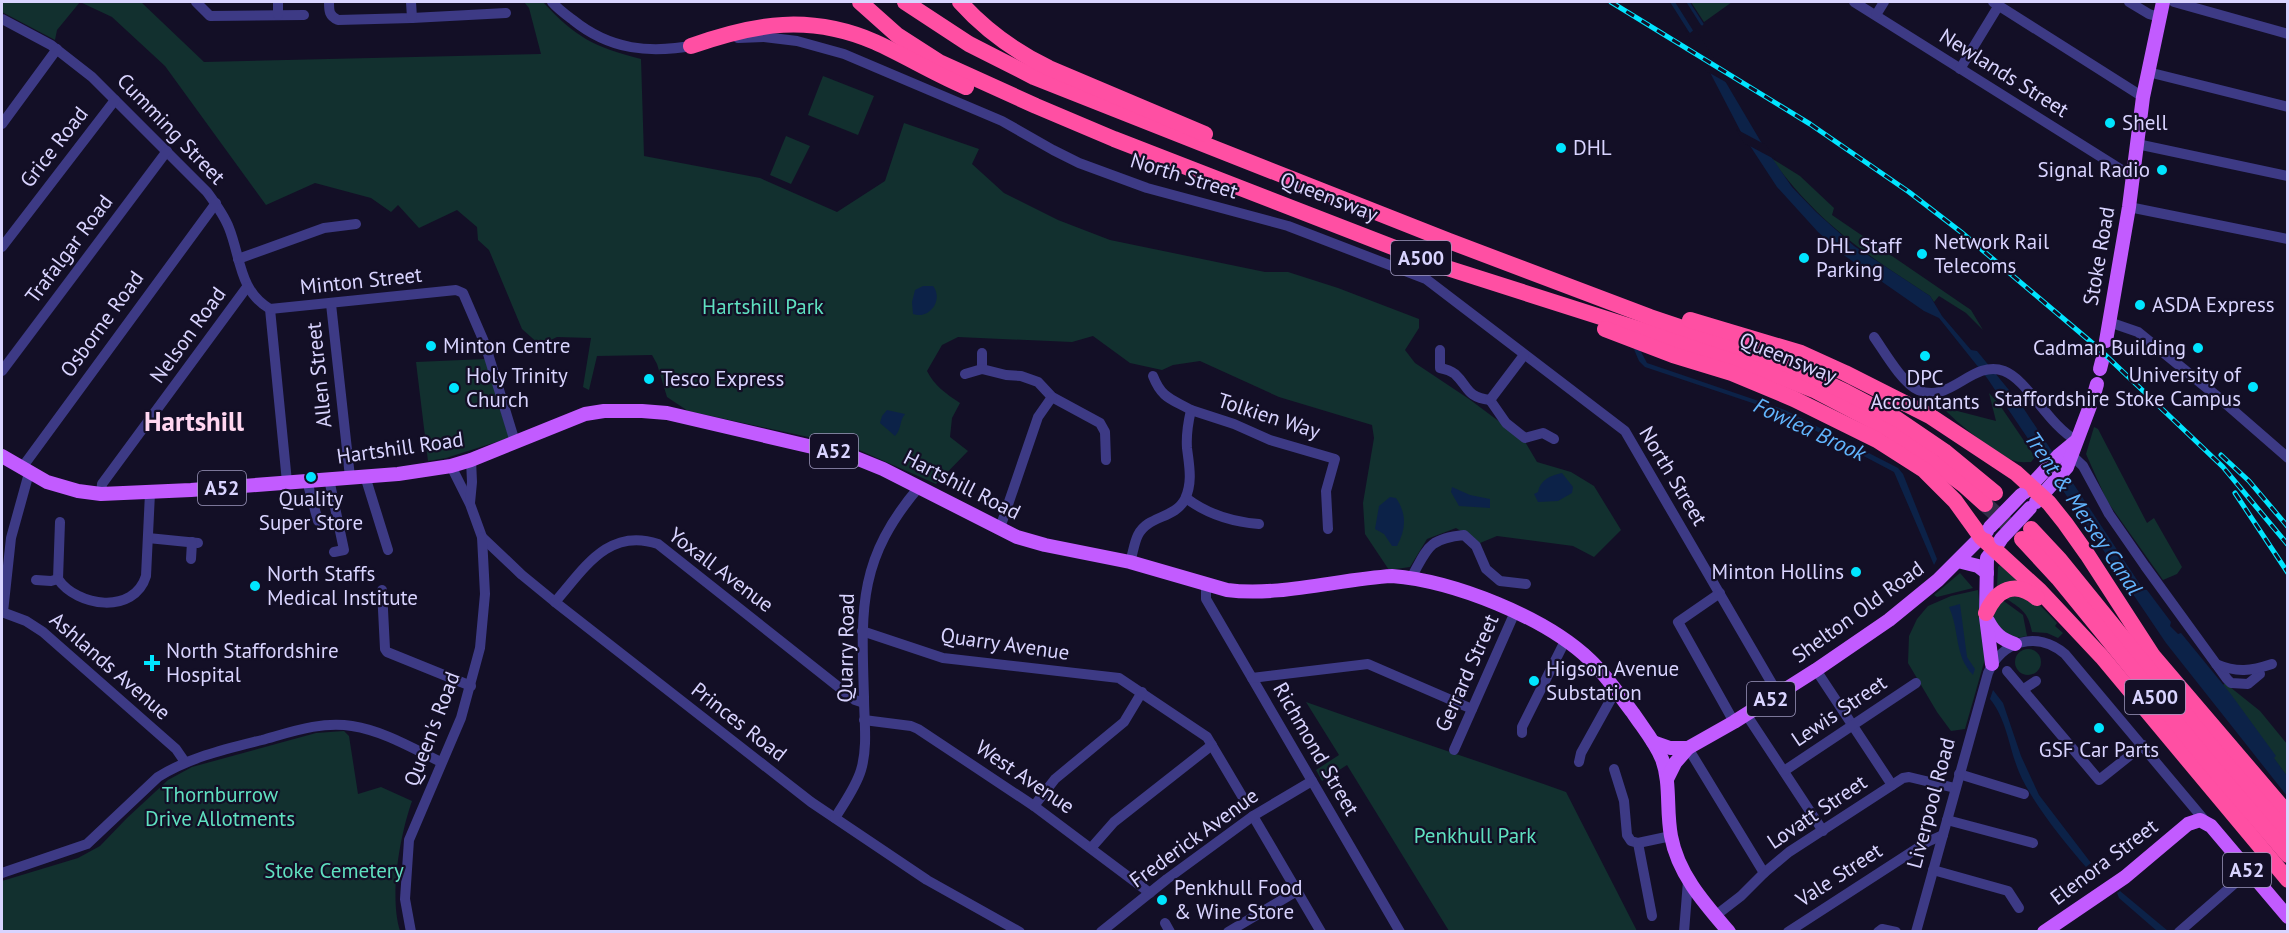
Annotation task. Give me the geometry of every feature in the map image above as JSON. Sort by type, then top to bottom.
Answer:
[{"type":"highway","name":"Queensway","points":[[860,2],[897,35],[939,62],[1114,139],[1444,267],[1748,364],[1814,390],[1890,430],[1947,471],[1990,498],[1922,435],[1846,392],[1778,360],[1650,317],[1449,241],[1034,77],[969,44],[905,2]]},
{"type":"highway","points":[[960,2],[975,19],[1001,41],[1025,56],[1175,120],[1350,202]]},
{"type":"highway","points":[[691,46],[747,29],[788,24],[817,24],[842,30],[876,43],[941,76],[988,95],[1114,139]]},
{"type":"highway","points":[[1449,241],[1598,292],[1801,353],[1930,416],[2016,473],[2052,507],[2087,554],[2152,656],[2288,814]]},
{"type":"highway","points":[[1444,267],[1505,294],[1580,319],[1674,355],[1732,373],[1851,426],[1924,470],[1992,538],[2084,637],[2288,880]]},
{"type":"highway","name":"A500","points":[[2288,834],[2219,756],[2060,560],[2027,534],[2058,578],[2288,855]]},
{"type":"highway","points":[[1986,615],[1990,604],[2005,592],[2022,588],[2084,637]]},
{"type":"main road","name":"Stoke Road","points":[[2106,340],[2129,207],[2143,97],[2163,2]]},
{"type":"main road","points":[[2068,453],[2090,406]]},
{"type":"main road","name":"Hartshill Road","points":[[2,456],[25,471],[61,487],[100,494],[150,493],[365,476],[451,466],[585,414],[604,411],[663,413],[851,456],[1030,541],[1130,562],[1206,585],[1239,592],[1370,578],[1411,578],[1461,591],[1515,612],[1565,641],[1590,659],[1616,690],[1653,742],[1662,760],[1667,779],[1671,836],[1688,881],[1729,932]]},
{"type":"main road","name":"Shelton Old Road","points":[[1667,779],[1675,763],[1688,748],[1816,670],[1888,620],[1958,561],[1992,538],[2068,453]]},
{"type":"main road","name":"Shelton Old Road","points":[[1987,573],[1992,538]]},
{"type":"main road","points":[[1958,561],[1978,566],[1987,573],[1986,615],[1992,664]]},
{"type":"main road","points":[[1986,615],[1995,633],[2002,639],[2015,644]]},
{"type":"main road","points":[[1653,742],[1670,748],[1688,748]]},
{"type":"main road","name":"Elenora Street","points":[[2044,932],[2125,877],[2188,824],[2200,820],[2206,822]]},
{"type":"main road","name":"A52","points":[[2206,822],[2288,917]]},
{"type":"street","points":[[196,2],[210,16],[304,15]]},
{"type":"street","points":[[328,2],[332,17],[338,20],[412,18],[498,9]]},
{"type":"street","points":[[411,2],[412,18]]},
{"type":"street","name":"North Street","points":[[552,2],[586,31],[605,41],[643,48],[669,49],[764,37],[796,41],[844,54],[1002,121],[1079,163],[1147,188],[1288,225],[1421,277],[1625,431],[1778,694]]},
{"type":"street","name":"Newlands Street","points":[[1854,2],[2124,172],[2134,173]]},
{"type":"street","points":[[1876,15],[1884,2]]},
{"type":"street","points":[[2129,2],[2159,17]]},
{"type":"street","points":[[2174,2],[2288,34]]},
{"type":"street","points":[[278,3],[278,15]]},
{"type":"street","points":[[1960,69],[1996,3],[2143,97]]},
{"type":"street","name":"Cumming Street","points":[[2,19],[57,49],[92,77],[216,203],[229,227],[247,287],[258,302],[270,309]]},
{"type":"street","points":[[2,124],[57,49]]},
{"type":"street","points":[[2148,72],[2288,107]]},
{"type":"street","name":"Grice Road","points":[[2,247],[115,100]]},
{"type":"street","points":[[2137,144],[2288,176]]},
{"type":"street","name":"Trafalgar Road","points":[[2,371],[167,151]]},
{"type":"street","name":"Osborne Road","points":[[2,612],[11,538],[25,471],[216,203]]},
{"type":"street","points":[[2129,207],[2288,239]]},
{"type":"street","points":[[238,259],[324,228],[356,224]]},
{"type":"street","name":"Nelson Road","points":[[100,494],[102,484],[247,287]]},
{"type":"street","name":"Minton Street","points":[[270,309],[456,290],[463,293],[476,320],[499,384],[508,426],[515,442]]},
{"type":"street","name":"Allen Street","points":[[332,304],[350,477]]},
{"type":"street","points":[[270,309],[287,482]]},
{"type":"street","points":[[2109,322],[2138,332],[2167,354],[2288,458]]},
{"type":"street","points":[[1874,337],[1908,382],[1918,390],[1941,391],[1952,388],[1980,370],[1995,370],[2012,376],[2057,428],[2068,453],[2083,466],[2109,514],[2223,674],[2243,678],[2260,674]]},
{"type":"street","points":[[1440,350],[1440,368],[1454,373],[1466,390],[1480,399],[1490,400],[1506,423],[1525,438],[1543,433],[1554,439]]},
{"type":"street","points":[[982,353],[982,369]]},
{"type":"street","points":[[1490,400],[1524,355]]},
{"type":"street","points":[[965,374],[982,369],[998,374],[1030,378],[1045,387],[1052,397],[1100,423],[1105,432],[1106,460]]},
{"type":"street","points":[[1153,376],[1157,388],[1164,396],[1191,410]]},
{"type":"street","points":[[1000,528],[1038,417],[1052,397]]},
{"type":"street","name":"Tolkien Way","points":[[1186,498],[1190,472],[1187,446],[1191,410],[1234,424],[1270,440],[1335,459],[1326,491],[1328,529]]},
{"type":"street","name":"Princes Road","points":[[470,504],[471,460]]},
{"type":"street","name":"Princes Road","points":[[451,466],[470,504],[482,537],[522,575],[741,748],[835,818],[927,880],[1020,932]]},
{"type":"street","points":[[365,476],[388,550]]},
{"type":"street","points":[[329,479],[344,550],[334,552]]},
{"type":"street","points":[[307,481],[318,521]]},
{"type":"street","name":"Quarry Road","points":[[835,818],[854,786],[863,761],[862,631],[868,578],[882,539],[919,487]]},
{"type":"street","points":[[60,522],[58,579],[65,589],[82,599],[106,602],[126,599],[143,585],[146,576],[150,493]]},
{"type":"street","points":[[1130,562],[1138,534],[1146,525],[1172,513],[1186,498],[1197,507],[1221,517],[1259,524]]},
{"type":"street","points":[[1411,578],[1430,546],[1444,537],[1464,535],[1476,546],[1486,569],[1500,581],[1526,584]]},
{"type":"street","name":"Queen's Road","points":[[411,932],[405,899],[409,840],[461,718],[471,686],[480,648],[486,594],[482,537]]},
{"type":"street","points":[[148,538],[195,542],[191,559]]},
{"type":"street","name":"Yoxall Avenue","points":[[555,602],[594,557],[607,548],[627,540],[647,540],[658,544],[855,700],[864,703]]},
{"type":"street","points":[[36,580],[58,579]]},
{"type":"street","name":"Richmond Street","points":[[1206,585],[1206,599],[1400,932]]},
{"type":"street","points":[[382,590],[387,652],[471,686]]},
{"type":"street","points":[[1720,593],[1678,622],[1734,722]]},
{"type":"street","name":"Ashlands Avenue","points":[[2,612],[26,621],[62,647],[176,749],[185,762]]},
{"type":"street","name":"Gerrard Street","points":[[1454,750],[1515,612]]},
{"type":"street","name":"Quarry Avenue","points":[[862,631],[943,658],[1119,678],[1206,737],[1242,796]]},
{"type":"street","points":[[1992,664],[2005,650],[2015,644],[2037,640],[2057,647],[2075,664],[2206,822]]},
{"type":"street","points":[[1522,733],[1522,727],[1565,641]]},
{"type":"street","points":[[1252,678],[1368,664],[1472,709]]},
{"type":"street","name":"Liverpool Road","points":[[1916,932],[1992,664]]},
{"type":"street","points":[[2216,664],[2227,669],[2245,671],[2272,664]]},
{"type":"street","points":[[1816,670],[1892,785]]},
{"type":"street","points":[[2007,671],[2099,780],[2143,745]]},
{"type":"street","points":[[2024,689],[2036,681]]},
{"type":"street","name":"Lewis Street","points":[[1784,771],[1916,683]]},
{"type":"street","points":[[1579,762],[1581,753],[1616,690]]},
{"type":"street","points":[[1034,806],[1055,779],[1124,722],[1142,692]]},
{"type":"street","points":[[1746,714],[1823,831]]},
{"type":"street","name":"West Avenue","points":[[864,720],[911,726],[918,729],[1034,806],[1092,847],[1113,866],[1150,893]]},
{"type":"street","points":[[2,873],[87,844],[158,777],[185,762],[305,728],[335,724],[380,732],[441,762]]},
{"type":"street","points":[[1092,847],[1114,822],[1212,745]]},
{"type":"street","points":[[1688,748],[1764,873]]},
{"type":"street","points":[[1614,769],[1616,792],[1624,801],[1627,835],[1631,841],[1638,843],[1671,836]]},
{"type":"street","points":[[1959,774],[2024,794]]},
{"type":"street","name":"Lovatt Street","points":[[1715,916],[1741,896],[1789,852],[1903,778],[1909,777],[1955,788]]},
{"type":"street","name":"Frederick Avenue","points":[[1101,932],[1254,816],[1312,781]]},
{"type":"street","name":"Elenora Street","points":[[2188,824],[2192,811],[2189,800]]},
{"type":"street","points":[[1254,816],[1321,932]]},
{"type":"street","points":[[1947,820],[2033,843]]},
{"type":"street","name":"Vale Street","points":[[1792,930],[1928,842],[1943,835]]},
{"type":"street","points":[[1638,843],[1652,916]]},
{"type":"street","points":[[1933,870],[2008,891],[2019,908]]},
{"type":"street","points":[[2179,932],[2248,871]]},
{"type":"street","points":[[1684,932],[1688,881]]},
{"type":"street","points":[[1228,932],[1298,891]]},
{"type":"street","points":[[1878,932],[1882,929],[1896,932]]},
{"type":"green space","points":[[2,2],[80,2],[57,30],[55,40],[2,12]]},
{"type":"green space","name":"Hartshill Park","points":[[80,2],[141,2],[204,62],[541,54],[529,8],[524,2],[543,2],[565,24],[586,39],[610,50],[641,59],[644,156],[760,178],[837,212],[885,181],[904,123],[979,149],[972,164],[1004,193],[1058,220],[1110,240],[1265,272],[1288,272],[1338,288],[1419,319],[1419,328],[1405,350],[1415,363],[1524,440],[1537,462],[1571,472],[1594,486],[1621,530],[1594,557],[1573,546],[1497,536],[1480,543],[1456,528],[1427,539],[1410,567],[1389,570],[1365,534],[1363,503],[1374,438],[1372,425],[1279,397],[1200,361],[1173,365],[1162,370],[1130,363],[1093,336],[1072,342],[958,337],[942,345],[927,371],[941,389],[960,403],[952,418],[950,437],[968,451],[936,484],[859,450],[688,411],[667,397],[652,355],[597,356],[589,390],[583,387],[591,338],[557,337],[540,345],[522,329],[489,250],[478,240],[477,227],[457,210],[419,228],[398,205],[391,212],[371,198],[315,183],[266,205],[165,66],[112,17]]},
{"type":"green space","points":[[1691,2],[1732,2],[1704,22]]},
{"type":"green space","points":[[823,76],[874,96],[858,135],[808,115]]},
{"type":"green space","points":[[786,136],[810,146],[791,184],[770,175]]},
{"type":"green space","points":[[1771,158],[1800,176],[1834,208],[1832,215],[1971,310],[1983,330],[1966,313],[1939,296],[1934,302],[1930,296],[1843,235],[1806,201]]},
{"type":"green space","points":[[485,359],[509,438],[446,458],[428,461],[416,362]]},
{"type":"green space","points":[[1989,393],[2035,457],[2031,462],[2015,461],[1995,451],[1942,407],[1996,421]]},
{"type":"green space","points":[[2094,427],[2098,429],[2147,523],[2154,518],[2182,567],[2177,574],[2163,580],[2107,501],[2086,454]]},
{"type":"green space","points":[[2002,563],[2025,584],[1997,586],[1998,567]]},
{"type":"green space","points":[[1960,573],[1973,588],[1937,597],[1934,595]]},
{"type":"green space","points":[[1978,590],[1985,659],[1965,729],[1951,731],[1908,663],[1909,636],[1917,619],[1928,606],[1951,596]]},
{"type":"green space","points":[[2007,595],[2035,600],[2057,623],[2055,626],[2063,633],[2058,638],[2047,633],[2032,632],[2026,615],[2004,597]]},
{"type":"green space","points":[[2001,599],[2023,615],[2027,636],[2011,639],[1992,621],[1995,606]]},
{"type":"green space","points":[[2028,649],[2037,653],[2041,662],[2037,671],[2028,675],[2019,671],[2015,662],[2019,653]]},
{"type":"green space","points":[[2225,683],[2260,711],[2287,744],[2287,776],[2223,685]]},
{"type":"green space","name":"Penkhull Park","points":[[1306,702],[1566,792],[1637,931],[1449,931],[1347,765],[1322,781],[1316,770],[1339,755]]},
{"type":"green space","name":"Stoke Cemetery","points":[[344,731],[349,736],[358,794],[381,787],[412,801],[397,866],[396,901],[400,931],[2,931],[2,881],[78,858],[100,846],[168,780],[192,767],[316,733]]},
{"type":"water","name":"Trent & Mersey Canal","points":[[1670,2],[1675,2],[1761,142],[1792,187],[1854,246],[1930,296],[1942,316],[1971,350],[1977,351],[2022,406],[2143,589],[2147,590],[2171,622],[2170,626],[2178,634],[2181,633],[2230,693],[2276,756],[2274,758],[2287,776],[2287,796],[2166,643],[1987,378],[1939,318],[1924,311],[1845,256],[1818,232],[1777,187],[1741,132],[1689,32]]},
{"type":"water","points":[[923,286],[933,286],[936,291],[936,303],[924,314],[913,314],[912,302],[915,290]]},
{"type":"water","points":[[1633,347],[1640,350],[1647,363],[1785,410],[1898,468],[1903,474],[1937,559],[1934,565],[1894,472],[1782,413],[1645,367],[1639,361]]},
{"type":"water","points":[[887,410],[905,414],[895,436],[880,423]]},
{"type":"water","points":[[1562,473],[1573,487],[1572,493],[1558,501],[1538,502],[1534,494],[1538,492],[1541,484],[1550,477]]},
{"type":"water","points":[[1452,487],[1470,495],[1490,499],[1490,508],[1459,506],[1451,492]]},
{"type":"water","points":[[1390,497],[1396,498],[1404,516],[1404,528],[1397,546],[1392,546],[1384,534],[1375,529],[1379,506]]},
{"type":"water","points":[[1960,604],[1967,657],[1975,669],[1973,675],[1960,651],[1949,607]]},
{"type":"water","points":[[1993,690],[2003,703],[2021,756],[2039,795],[2091,863],[2086,867],[2049,821],[2024,783],[2000,716],[1990,699]]},
{"type":"water","points":[[2120,891],[2168,931],[2157,931],[2119,898],[2117,893]]},
{"type":"pier","points":[[1695,29],[1731,85],[1706,71],[1685,30],[1690,33]]},
{"type":"pier","points":[[1736,129],[1766,145],[1776,160],[1744,143]]},
{"type":"waterway","points":[[1688,2],[1702,24]]},
{"type":"tunnel","points":[[1985,504],[2022,538]]},
{"type":"railway","points":[[1611,2],[1810,124],[1909,192],[1961,232],[2097,347],[2223,467],[2288,545]]},
{"type":"railway","points":[[2221,455],[2249,481],[2288,527]]},
{"type":"railway","points":[[2235,493],[2288,573]]},
{"type":"place","name":"Shell","points":[[2110,123]]},
{"type":"place","name":"DHL","points":[[1561,148]]},
{"type":"place","name":"Signal Radio","points":[[2162,170]]},
{"type":"place","name":"Network Rail Telecoms","points":[[1922,254]]},
{"type":"place","name":"DHL Staff Parking","points":[[1804,258]]},
{"type":"place","name":"ASDA Express","points":[[2140,305]]},
{"type":"place","name":"Minton Centre","points":[[431,346]]},
{"type":"place","name":"Cadman Building","points":[[2198,348]]},
{"type":"place","name":"DPC Accountants","points":[[1925,356]]},
{"type":"place","name":"Tesco Express","points":[[649,379]]},
{"type":"place","name":"University of Staffordshire Stoke Campus","points":[[2253,387]]},
{"type":"place","name":"Holy Trinity Church","points":[[454,388]]},
{"type":"place","name":"Quality Super Store","points":[[311,477]]},
{"type":"place","name":"Minton Hollins","points":[[1856,572]]},
{"type":"place","name":"North Staffs Medical Institute","points":[[255,586]]},
{"type":"place","name":"North Staffordshire Hospital","points":[[152,663]]},
{"type":"place","name":"Higson Avenue Substation","points":[[1534,681]]},
{"type":"place","name":"GSF Car Parts","points":[[2099,728]]},
{"type":"place","name":"Penkhull Food & Wine Store","points":[[1162,900]]},
{"type":"district","name":"Hartshill","points":[[194,422]]},
{"type":"water label","name":"Fowlea Brook","points":[[1810,429]]},
{"type":"park label","name":"Thornburrow Drive Allotments","points":[[220,807]]}]
